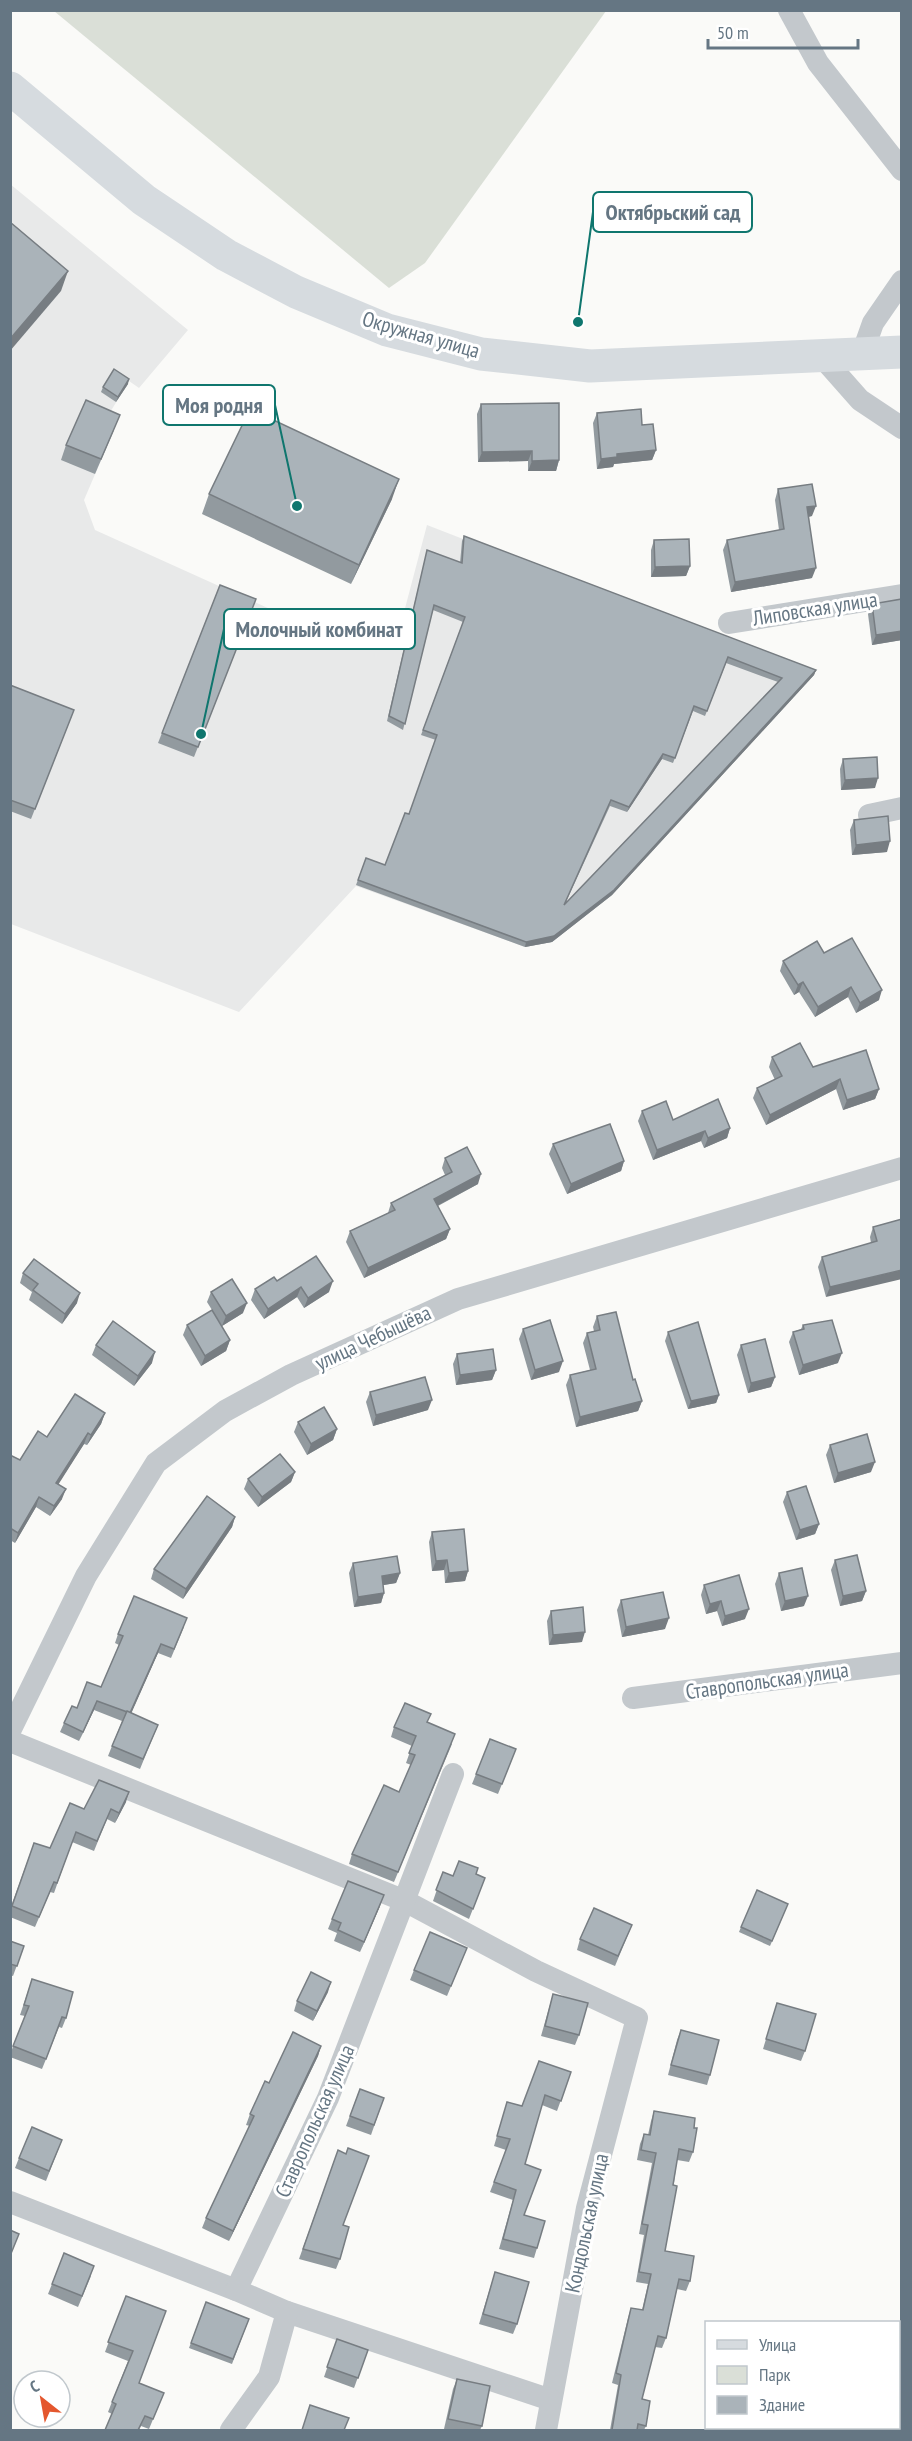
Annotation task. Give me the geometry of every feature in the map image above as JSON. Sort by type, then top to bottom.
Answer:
[{"type":"main road","name":"Окружная улица","points":[[10,88],[144,200],[226,255],[296,292],[387,330],[482,354],[590,366],[902,352]]},
{"type":"street","points":[[789,10],[818,63],[902,170]]},
{"type":"street","points":[[862,354],[873,323],[902,281]]},
{"type":"street","points":[[822,357],[860,400],[902,428]]},
{"type":"street","name":"Липовская улица","points":[[729,623],[902,595]]},
{"type":"street","points":[[869,815],[902,807]]},
{"type":"street","name":"улица Чебышёва","points":[[10,1731],[86,1576],[156,1462],[225,1411],[291,1375],[458,1299],[902,1168]]},
{"type":"street","name":"Ставропольская улица","points":[[633,1698],[902,1663]]},
{"type":"street","points":[[10,1741],[405,1901]]},
{"type":"street","name":"Ставропольская улица","points":[[236,2290],[328,2098],[453,1774]]},
{"type":"street","name":"Кондольская улица","points":[[405,1901],[536,1971],[637,2018],[587,2208],[546,2430]]},
{"type":"street","points":[[10,2202],[287,2312],[551,2400]]},
{"type":"street","points":[[231,2430],[269,2377],[287,2312]]},
{"type":"shaded area","points":[[10,184],[188,330],[139,388],[129,381],[103,424],[114,430],[84,500],[95,530],[301,623],[307,608],[394,650],[427,525],[814,675],[612,895],[552,942],[525,947],[356,886],[239,1012],[11,924]]},
{"type":"green space","points":[[54,11],[606,11],[425,263],[389,288]]},
{"type":"green space","points":[[901,2336],[901,2430],[867,2430],[900,2429]]},
{"type":"building","points":[[10,222],[68,271],[10,339]]},
{"type":"building","points":[[114,369],[129,379],[118,397],[103,387]]},
{"type":"building","points":[[86,400],[120,415],[101,459],[66,445]]},
{"type":"building","points":[[559,403],[559,460],[532,461],[532,451],[482,452],[481,404]]},
{"type":"building","points":[[250,409],[399,479],[359,565],[209,494]]},
{"type":"building","points":[[641,409],[642,425],[653,424],[656,450],[617,454],[617,457],[601,459],[597,413]]},
{"type":"building","points":[[812,484],[816,506],[807,507],[816,568],[735,582],[727,540],[784,529],[778,489]]},
{"type":"building","points":[[464,536],[816,670],[614,890],[554,936],[526,942],[358,880],[366,858],[385,865],[405,813],[409,814],[437,735],[423,730],[465,617],[434,605],[405,724],[389,716],[427,550],[462,563]],"holes":[[[728,657],[782,678],[564,905],[611,800],[629,807],[663,754],[675,758],[694,706],[707,711]]]},
{"type":"building","points":[[689,539],[690,566],[655,567],[654,540]]},
{"type":"building","points":[[220,585],[256,599],[198,747],[162,733]]},
{"type":"building","points":[[902,599],[902,631],[876,635],[872,604]]},
{"type":"building","points":[[10,685],[74,710],[35,809],[10,800]]},
{"type":"building","points":[[877,757],[878,778],[845,780],[843,759]]},
{"type":"building","points":[[888,816],[890,841],[856,845],[854,820]]},
{"type":"building","points":[[852,938],[882,990],[860,1003],[851,987],[818,1007],[803,982],[798,985],[783,961],[817,941],[824,953]]},
{"type":"building","points":[[800,1043],[813,1067],[866,1050],[879,1089],[847,1100],[840,1079],[770,1115],[757,1088],[782,1076],[772,1057]]},
{"type":"building","points":[[718,1099],[730,1128],[708,1138],[705,1131],[657,1150],[642,1111],[666,1101],[673,1120]]},
{"type":"building","points":[[610,1124],[624,1161],[571,1184],[553,1144]]},
{"type":"building","points":[[467,1147],[481,1174],[434,1199],[450,1229],[368,1268],[350,1231],[395,1210],[391,1203],[452,1172],[445,1158]]},
{"type":"building","points":[[902,1219],[902,1270],[830,1287],[822,1257],[877,1241],[873,1227]]},
{"type":"building","points":[[316,1256],[333,1281],[308,1298],[301,1287],[268,1309],[255,1289],[274,1277],[277,1281]]},
{"type":"building","points":[[34,1259],[80,1293],[65,1314],[33,1290],[38,1284],[23,1273]]},
{"type":"building","points":[[232,1279],[247,1303],[226,1316],[211,1292]]},
{"type":"building","points":[[212,1310],[230,1340],[205,1356],[187,1325]]},
{"type":"building","points":[[616,1312],[633,1380],[635,1379],[642,1401],[580,1417],[570,1375],[596,1369],[587,1333],[600,1330],[597,1316]]},
{"type":"building","points":[[550,1320],[563,1361],[535,1370],[523,1329]]},
{"type":"building","points":[[832,1320],[842,1353],[803,1365],[793,1332],[804,1329],[803,1325]]},
{"type":"building","points":[[113,1321],[155,1352],[138,1376],[96,1345]]},
{"type":"building","points":[[698,1322],[719,1395],[691,1401],[668,1332]]},
{"type":"building","points":[[765,1339],[775,1377],[751,1383],[741,1345]]},
{"type":"building","points":[[493,1349],[496,1370],[460,1375],[457,1354]]},
{"type":"building","points":[[425,1377],[432,1400],[376,1415],[370,1392]]},
{"type":"building","points":[[75,1394],[105,1413],[91,1435],[88,1433],[56,1483],[66,1489],[54,1506],[39,1497],[18,1533],[10,1528],[10,1455],[20,1460],[38,1431],[47,1437]]},
{"type":"building","points":[[324,1407],[337,1429],[311,1444],[298,1422]]},
{"type":"building","points":[[867,1434],[875,1462],[838,1473],[830,1445]]},
{"type":"building","points":[[280,1454],[295,1472],[262,1497],[248,1479]]},
{"type":"building","points":[[806,1486],[819,1524],[800,1530],[787,1492]]},
{"type":"building","points":[[207,1496],[235,1517],[186,1589],[154,1569]]},
{"type":"building","points":[[464,1529],[468,1571],[449,1573],[447,1560],[436,1561],[432,1532]]},
{"type":"building","points":[[857,1555],[866,1591],[843,1596],[835,1560]]},
{"type":"building","points":[[397,1556],[400,1573],[382,1576],[384,1593],[358,1597],[353,1563]]},
{"type":"building","points":[[802,1568],[808,1596],[785,1601],[779,1573]]},
{"type":"building","points":[[739,1575],[749,1609],[725,1616],[721,1601],[710,1604],[704,1585]]},
{"type":"building","points":[[663,1592],[669,1618],[626,1627],[621,1600]]},
{"type":"building","points":[[134,1596],[187,1618],[174,1649],[161,1644],[130,1713],[97,1701],[83,1732],[64,1723],[72,1706],[77,1708],[87,1682],[101,1687],[123,1636],[118,1634]]},
{"type":"building","points":[[583,1607],[585,1632],[553,1635],[551,1611]]},
{"type":"building","points":[[405,1703],[431,1714],[427,1722],[455,1734],[398,1872],[352,1854],[384,1785],[399,1792],[415,1755],[409,1753],[416,1736],[394,1727]]},
{"type":"building","points":[[127,1711],[158,1725],[143,1759],[112,1746]]},
{"type":"building","points":[[490,1739],[516,1749],[502,1784],[476,1774]]},
{"type":"building","points":[[99,1780],[129,1792],[119,1813],[111,1809],[97,1841],[76,1832],[57,1883],[54,1882],[39,1917],[12,1906],[34,1843],[50,1848],[70,1803],[84,1809]]},
{"type":"building","points":[[459,1861],[478,1868],[476,1874],[485,1878],[473,1909],[436,1890],[443,1872],[453,1876]]},
{"type":"building","points":[[348,1881],[384,1895],[364,1942],[338,1930],[341,1923],[332,1919]]},
{"type":"building","points":[[757,1890],[788,1904],[772,1941],[741,1927]]},
{"type":"building","points":[[594,1908],[632,1925],[618,1956],[580,1939]]},
{"type":"building","points":[[430,1932],[467,1948],[451,1986],[414,1970]]},
{"type":"building","points":[[10,1941],[24,1946],[17,1966],[10,1964]]},
{"type":"building","points":[[311,1972],[331,1982],[317,2011],[297,2001]]},
{"type":"building","points":[[32,1979],[73,1992],[66,2018],[62,2017],[46,2059],[13,2046],[29,2006],[24,2005]]},
{"type":"building","points":[[553,1994],[588,2003],[579,2035],[545,2026]]},
{"type":"building","points":[[777,2003],[816,2014],[805,2051],[766,2039]]},
{"type":"building","points":[[681,2030],[719,2040],[710,2075],[671,2065]]},
{"type":"building","points":[[293,2032],[321,2046],[233,2231],[206,2218],[254,2116],[250,2114],[265,2081],[269,2083]]},
{"type":"building","points":[[539,2061],[571,2072],[561,2101],[545,2095],[525,2164],[541,2170],[524,2215],[545,2221],[537,2248],[503,2239],[516,2190],[494,2182],[510,2139],[497,2136],[507,2102],[522,2106]]},
{"type":"building","points":[[360,2089],[384,2098],[374,2125],[350,2116]]},
{"type":"building","points":[[654,2111],[695,2118],[694,2128],[697,2128],[693,2152],[679,2149],[673,2185],[677,2186],[665,2251],[694,2256],[690,2281],[679,2279],[666,2338],[658,2336],[642,2399],[650,2401],[646,2426],[638,2424],[637,2430],[612,2430],[621,2375],[616,2373],[631,2308],[643,2310],[651,2274],[639,2272],[648,2225],[642,2224],[656,2153],[641,2150],[644,2134],[650,2135]]},
{"type":"building","points":[[32,2127],[62,2140],[49,2171],[19,2158]]},
{"type":"building","points":[[348,2148],[369,2156],[343,2225],[349,2227],[340,2259],[303,2249],[338,2150],[346,2154]]},
{"type":"building","points":[[10,2230],[19,2234],[10,2256]]},
{"type":"building","points":[[64,2253],[94,2266],[82,2296],[52,2284]]},
{"type":"building","points":[[495,2272],[529,2282],[517,2324],[483,2314]]},
{"type":"building","points":[[126,2296],[166,2311],[139,2383],[164,2393],[153,2419],[145,2416],[138,2430],[105,2430],[116,2404],[112,2402],[133,2351],[108,2342]]},
{"type":"building","points":[[206,2302],[249,2319],[233,2359],[191,2343]]},
{"type":"building","points":[[337,2339],[368,2350],[358,2378],[327,2367]]},
{"type":"building","points":[[457,2379],[490,2386],[482,2426],[448,2419]]},
{"type":"building","points":[[310,2405],[349,2418],[344,2430],[302,2430]]},
{"type":"place","name":"Октябрьский сад","points":[[578,322]]},
{"type":"place","name":"Моя родня","points":[[297,506]]},
{"type":"place","name":"Молочный комбинат","points":[[201,734]]}]
